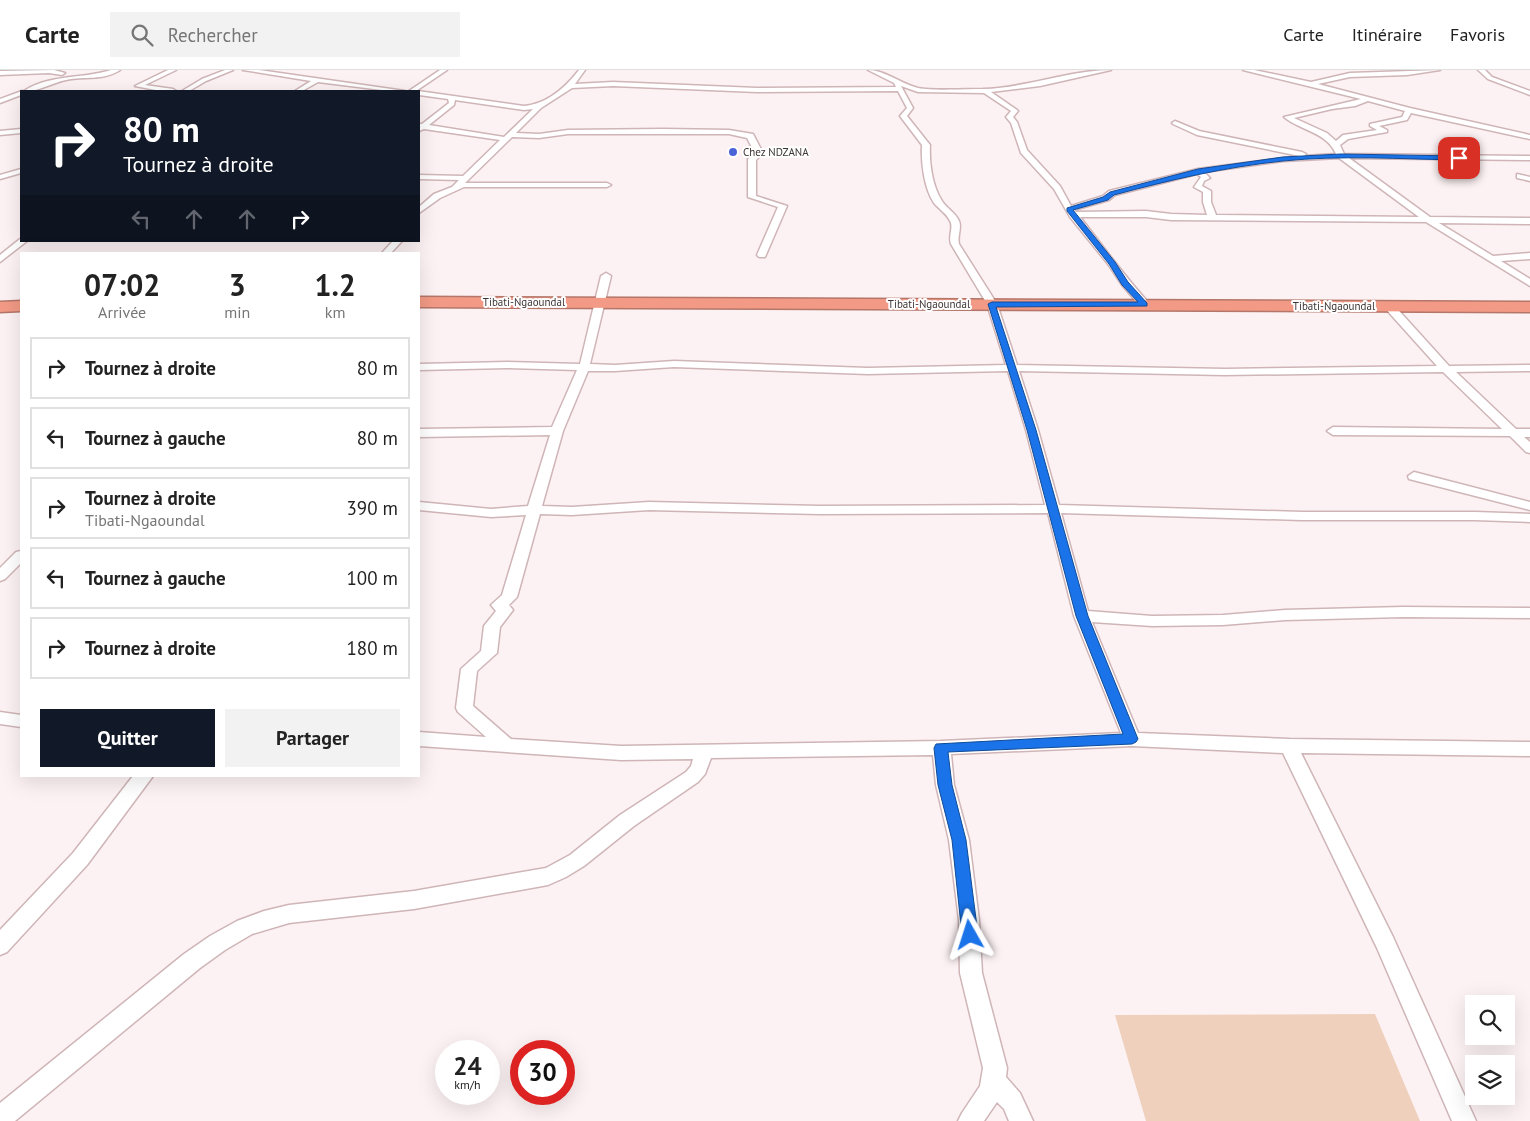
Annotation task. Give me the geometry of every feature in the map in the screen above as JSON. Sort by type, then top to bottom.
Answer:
[{"type":"highway","name":"Tibati-Ngaoundal","points":[[420,302],[1530,306]]},
{"type":"highway","points":[[0,307],[20,306]]},
{"type":"street","points":[[30,90],[66,78],[96,77],[117,70]]},
{"type":"street","points":[[166,90],[138,86],[173,70]]},
{"type":"street","points":[[187,90],[204,80],[230,70]]},
{"type":"street","points":[[246,70],[394,90]]},
{"type":"street","points":[[272,74],[279,70]]},
{"type":"street","points":[[414,90],[444,70]]},
{"type":"street","points":[[455,188],[539,107],[570,86],[582,70]]},
{"type":"street","points":[[871,70],[898,86],[910,108],[903,116],[926,145],[925,165],[937,201],[955,221],[956,227],[953,237],[955,244],[992,304],[1013,368],[1082,616],[1132,739]]},
{"type":"street","points":[[570,86],[614,84],[758,90],[898,86],[918,90],[985,91],[1040,84],[1108,70]]},
{"type":"street","points":[[1246,70],[1530,137]]},
{"type":"street","points":[[1310,84],[1350,75],[1437,70]]},
{"type":"street","points":[[1481,70],[1490,78],[1530,93]]},
{"type":"street","points":[[0,73],[62,72]]},
{"type":"street","points":[[300,90],[316,80]]},
{"type":"street","points":[[985,91],[1015,111],[1009,117],[1014,122],[1024,151],[1057,188],[1071,212],[1112,263],[1125,283],[1145,305]]},
{"type":"street","points":[[0,93],[19,94]]},
{"type":"street","points":[[0,101],[19,94]]},
{"type":"street","points":[[420,94],[524,108],[539,107]]},
{"type":"street","points":[[421,127],[452,104],[451,98]]},
{"type":"street","points":[[1369,99],[1355,104],[1331,107],[1287,117],[1324,135],[1336,145],[1341,156],[1430,221],[1530,283]]},
{"type":"street","points":[[1336,145],[1346,137],[1384,132],[1372,125],[1405,119],[1410,110]]},
{"type":"street","points":[[1175,123],[1197,132],[1240,143],[1284,149],[1310,157]]},
{"type":"street","points":[[421,127],[508,137],[539,136],[568,132],[663,131],[729,132],[750,136],[759,153],[752,160],[752,197],[783,206],[762,256]]},
{"type":"street","points":[[0,133],[20,131]]},
{"type":"street","points":[[1071,212],[1106,198],[1112,193],[1198,171],[1310,157],[1530,158]]},
{"type":"street","points":[[0,177],[20,171]]},
{"type":"street","points":[[1198,171],[1206,178],[1201,180],[1198,187],[1207,191],[1207,202],[1212,216]]},
{"type":"street","points":[[1520,176],[1530,179]]},
{"type":"street","points":[[420,177],[465,178]]},
{"type":"street","points":[[420,210],[437,196],[467,184],[503,186],[607,184]]},
{"type":"street","points":[[1071,212],[1430,221],[1496,219],[1530,221]]},
{"type":"street","points":[[0,258],[22,242]]},
{"type":"street","points":[[386,252],[397,242]]},
{"type":"street","points":[[1491,259],[1530,256]]},
{"type":"street","points":[[507,745],[464,708],[469,669],[489,652],[492,626],[505,610],[498,605],[509,597],[557,431],[584,367],[606,276]]},
{"type":"street","points":[[1388,305],[1445,368],[1530,449]]},
{"type":"street","points":[[420,366],[507,365],[624,368],[682,364],[868,371],[1013,368],[1225,372],[1530,368]]},
{"type":"street","points":[[1333,430],[1530,433]]},
{"type":"street","points":[[420,433],[557,431]]},
{"type":"street","points":[[1414,476],[1530,506]]},
{"type":"street","points":[[420,506],[490,513],[535,510],[572,511],[640,506],[810,510],[1053,509],[1293,516],[1475,516],[1530,518]]},
{"type":"street","points":[[0,576],[20,556]]},
{"type":"street","points":[[1082,616],[1145,620],[1223,620],[1403,612],[1530,613]]},
{"type":"street","points":[[0,718],[20,722]]},
{"type":"street","points":[[420,739],[621,753],[941,748],[1132,739],[1289,746],[1530,749]]},
{"type":"street","points":[[1289,746],[1386,944],[1464,1121]]},
{"type":"street","points":[[941,748],[945,785],[959,840],[971,949],[971,973],[995,1068],[994,1081],[989,1094],[970,1121]]},
{"type":"street","points":[[0,1118],[192,961],[219,941],[242,928],[273,918],[417,900],[522,882],[558,873],[580,860],[638,812],[692,777],[698,769],[704,753]]},
{"type":"street","points":[[0,945],[80,859],[143,777]]},
{"type":"street","points":[[994,1081],[1012,1101],[1020,1121]]},
{"type":"shaded area","points":[[1375,1014],[1420,1121],[1146,1121],[1115,1015]]},
{"type":"place","name":"Chez NDZANA","points":[[733,152]]},
{"type":"route","points":[[970,935],[959,840],[945,785],[941,748],[1132,739],[1082,616],[1032,430],[992,304],[1145,305],[1130,290],[1112,263],[1069,210],[1106,198],[1112,193],[1198,171],[1283,159],[1341,156],[1459,158]]}]
